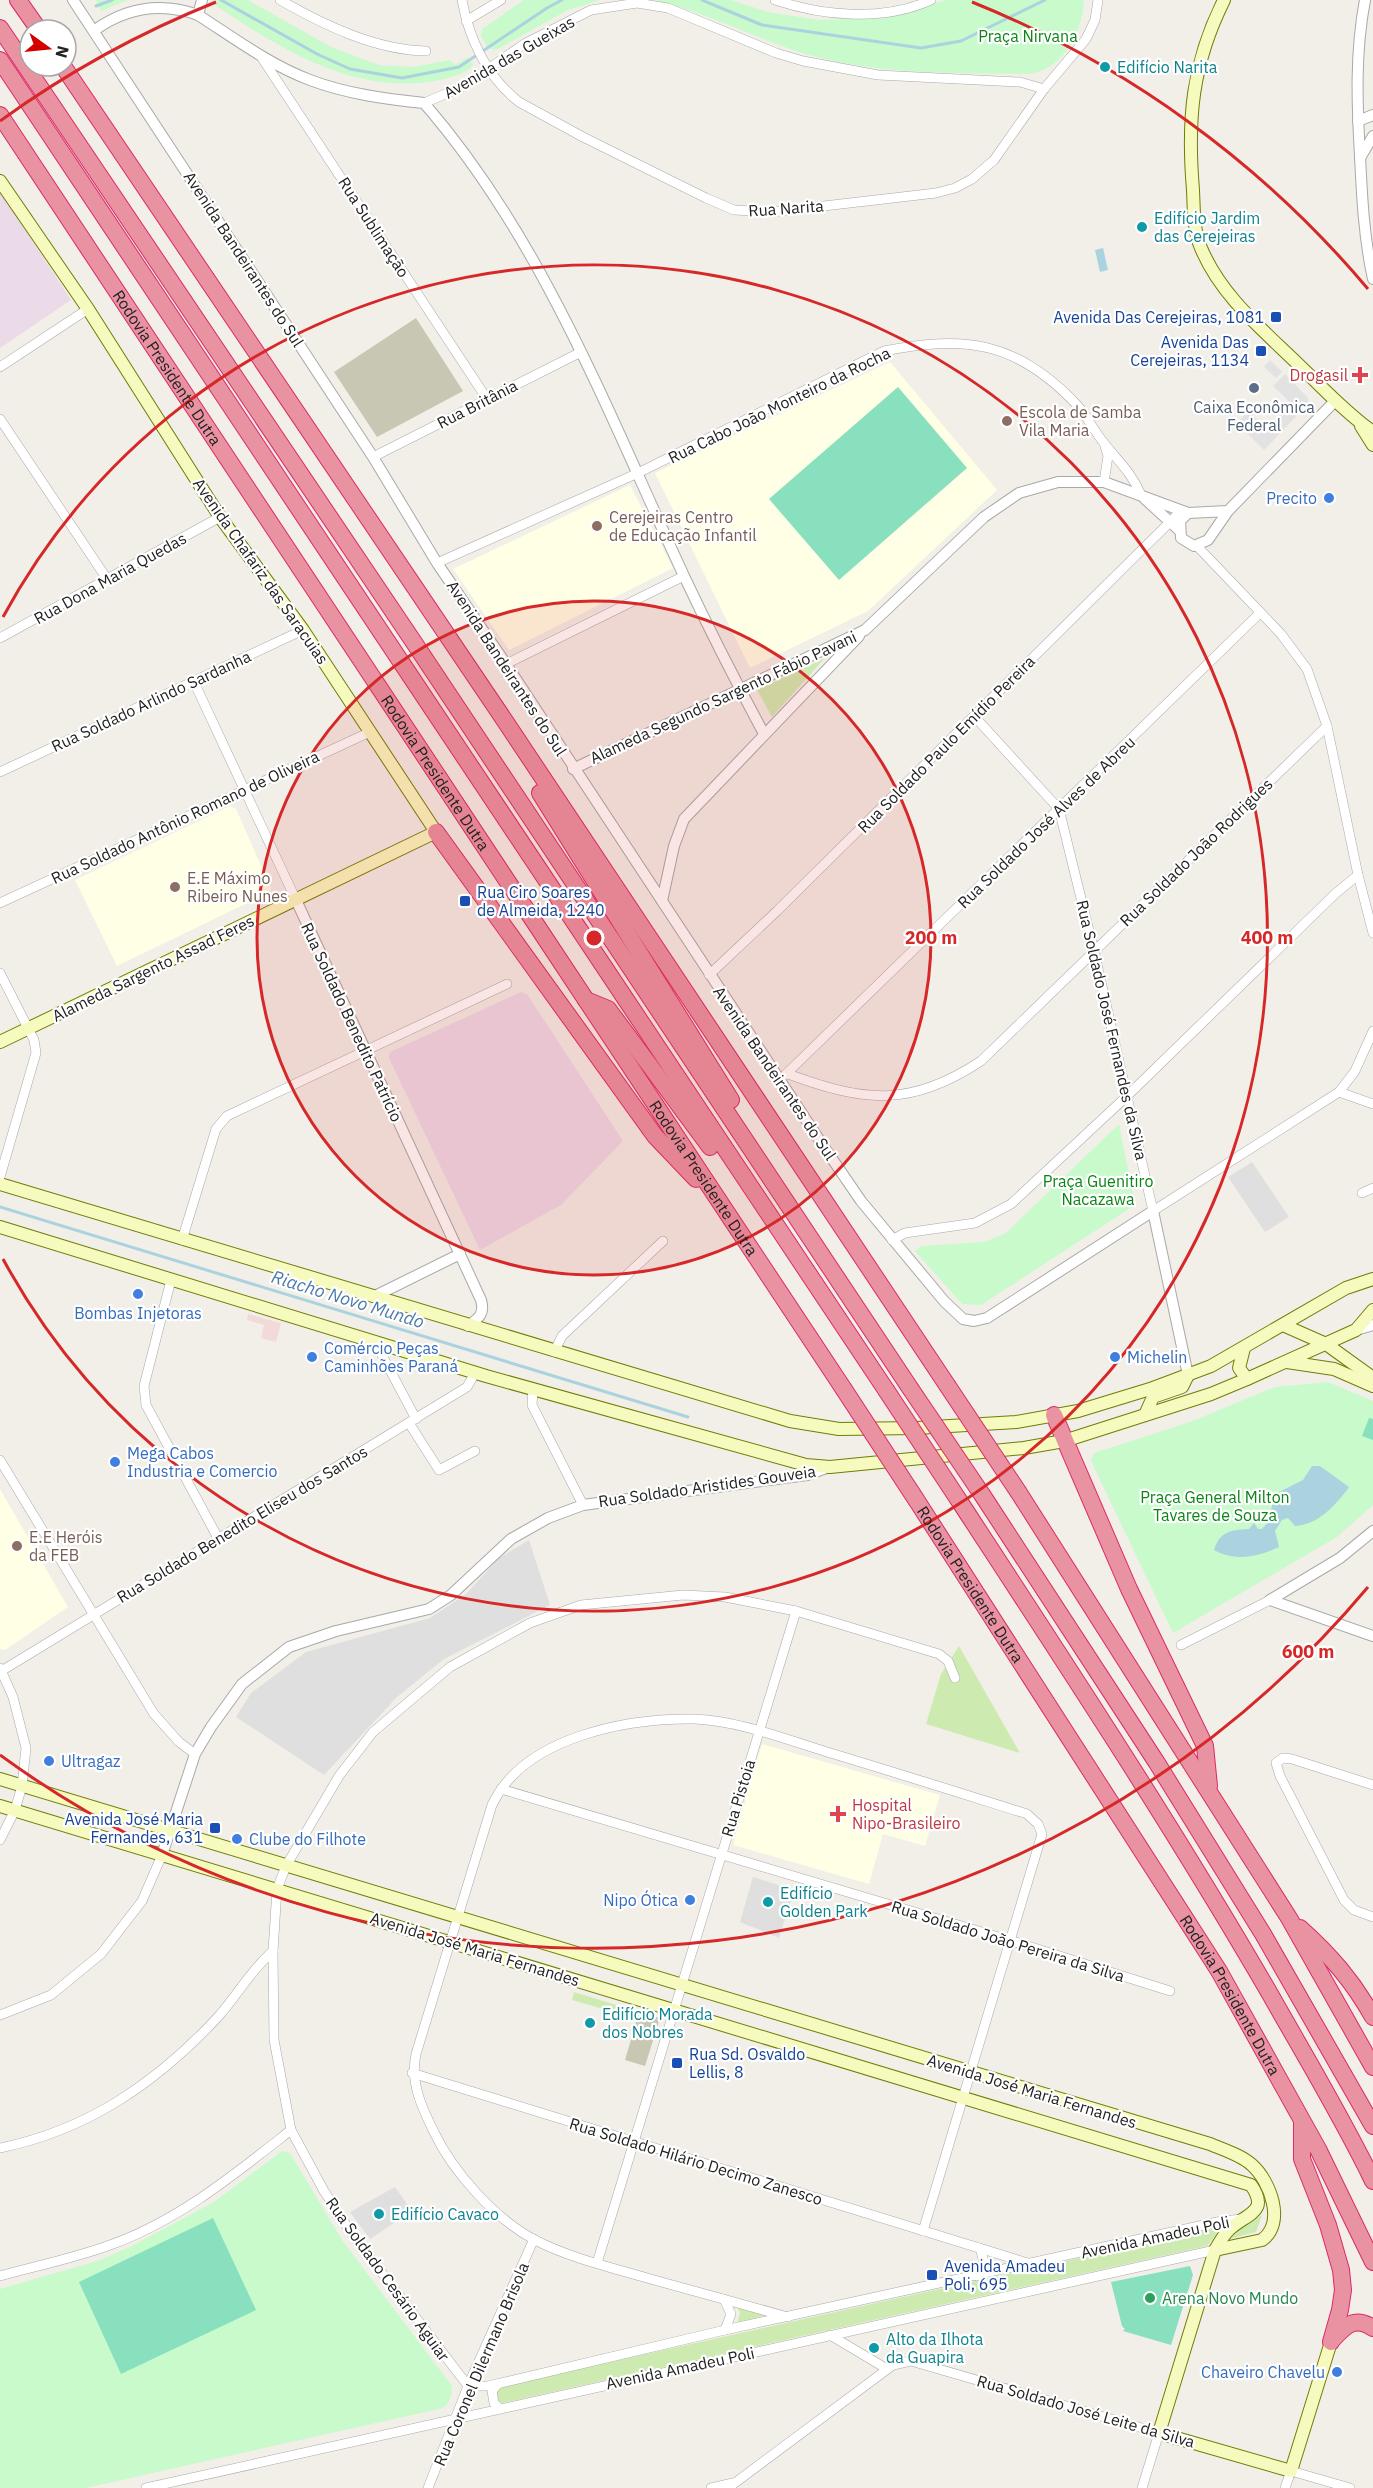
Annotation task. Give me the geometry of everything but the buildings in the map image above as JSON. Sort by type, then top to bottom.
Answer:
[{"type":"highway","points":[[18,0],[31,18]]},
{"type":"highway","points":[[0,28],[409,634],[747,1145],[983,1496],[1157,1763],[1263,1934],[1373,2126]]},
{"type":"highway","name":"Rodovia Presidente Dutra","points":[[0,60],[731,1161],[886,1390],[1150,1794],[1342,2118],[1373,2181]]},
{"type":"highway","points":[[71,78],[507,724],[1018,1493],[1289,1918],[1373,2067]]},
{"type":"highway","name":"Rodovia Presidente Dutra","points":[[0,115],[843,1388],[1219,1971],[1302,2119],[1373,2262]]},
{"type":"highway","points":[[507,724],[516,754],[742,1119],[747,1145]]},
{"type":"highway","points":[[436,832],[655,1136],[685,1170],[710,1188]]},
{"type":"highway","points":[[585,999],[608,1009],[710,1147],[731,1161]]},
{"type":"highway","points":[[1054,1415],[1129,1589],[1205,1746],[1210,1792]]},
{"type":"highway","points":[[1289,1918],[1330,1955],[1356,1985],[1373,2017]]},
{"type":"highway","points":[[1302,2119],[1302,2159],[1328,2225],[1341,2270],[1340,2310],[1330,2342]]},
{"type":"highway","points":[[1330,2342],[1346,2325],[1355,2321],[1364,2322],[1373,2328]]},
{"type":"main road","points":[[1224,0],[1200,57],[1191,102],[1191,167],[1196,234],[1214,275],[1236,304],[1335,401],[1373,432]]},
{"type":"main road","name":"Avenida Chafariz das Saracuias","points":[[0,181],[88,309],[220,517],[303,630],[436,832]]},
{"type":"main road","points":[[1359,422],[1373,445]]},
{"type":"main road","name":"Alameda Sargento Assad Feres","points":[[0,1042],[436,832]]},
{"type":"main road","points":[[0,1184],[554,1352],[799,1423],[838,1429],[917,1428],[1016,1422],[1081,1410],[1216,1364],[1346,1288],[1373,1279]]},
{"type":"main road","points":[[0,1227],[475,1373],[806,1465],[830,1467],[1024,1448],[1064,1441],[1247,1379],[1356,1330],[1373,1310]]},
{"type":"main road","points":[[1283,1325],[1326,1344],[1373,1378]]},
{"type":"main road","points":[[1244,1348],[1239,1368],[1247,1379]]},
{"type":"main road","points":[[1286,1362],[1334,1370],[1373,1386]]},
{"type":"main road","points":[[1145,1415],[1153,1397],[1182,1387],[1188,1375]]},
{"type":"main road","name":"Avenida José Maria Fernandes","points":[[0,1779],[1227,2151],[1253,2165],[1262,2176],[1269,2188],[1274,2222],[1271,2231],[1262,2240],[1215,2250]]},
{"type":"main road","name":"Avenida José Maria Fernandes","points":[[0,1806],[1220,2174],[1251,2185],[1257,2194],[1258,2206],[1253,2215],[1244,2219]]},
{"type":"main road","points":[[1220,2174],[1227,2151]]},
{"type":"main road","points":[[1159,2433],[1215,2250],[1225,2234],[1244,2219]]},
{"type":"main road","points":[[1291,2471],[1330,2342]]},
{"type":"main road","name":"Rua Soldado José Leite da Silva","points":[[1159,2433],[1291,2471]]},
{"type":"street","name":"Avenida Bandeirantes do Sul","points":[[74,0],[373,457],[437,563],[507,664],[708,975],[783,1077],[861,1201],[944,1301],[963,1319],[974,1321],[987,1318],[1153,1211]]},
{"type":"street","points":[[280,0],[312,19],[388,47],[426,51]]},
{"type":"street","name":"Rua Narita","points":[[462,0],[470,33],[486,64],[508,93],[532,110],[706,198],[748,212],[901,198],[955,188],[972,179],[994,160],[1044,89],[1086,39],[1095,20],[1098,0]]},
{"type":"street","points":[[466,21],[501,0]]},
{"type":"street","points":[[775,0],[827,13],[859,15],[908,8],[931,0]]},
{"type":"street","points":[[1365,0],[1358,57],[1358,121],[1362,205],[1373,279]]},
{"type":"street","name":"Avenida das Gueixas","points":[[95,30],[116,18],[146,8],[200,7],[260,55],[328,86],[369,96],[424,103],[464,86],[486,64],[591,10],[638,3],[668,8],[776,53],[803,61],[878,75],[1020,82],[1044,89]]},
{"type":"street","name":"Rua Sublimação","points":[[260,55],[487,399]]},
{"type":"street","points":[[424,103],[460,143],[500,201],[581,352],[684,576],[764,734]]},
{"type":"street","points":[[1358,121],[1373,116]]},
{"type":"street","points":[[1360,158],[1373,136]]},
{"type":"street","points":[[0,367],[88,309]]},
{"type":"street","name":"Rua Cabo João Monteiro da Rocha","points":[[437,563],[638,473],[884,351],[925,343],[972,343],[1005,353],[1045,375],[1078,406],[1104,443],[1134,476],[1141,495]]},
{"type":"street","name":"Rua Britânia","points":[[373,457],[581,352]]},
{"type":"street","points":[[1228,511],[1189,512],[1175,526],[1184,542],[1196,545],[1204,543],[1228,511],[1335,401]]},
{"type":"street","points":[[0,419],[107,579]]},
{"type":"street","points":[[1104,443],[1108,456],[1104,482]]},
{"type":"street","name":"Alameda Segundo Sargento Fábio Pavani","points":[[573,769],[865,630],[1000,503],[1038,486],[1075,480],[1104,482],[1189,512]]},
{"type":"street","name":"Alameda Segundo Sargento Fábio Pavani","points":[[1141,495],[1175,526]]},
{"type":"street","points":[[1189,512],[1211,524],[1211,535]]},
{"type":"street","name":"Rua Dona Maria Quedas","points":[[0,638],[220,517]]},
{"type":"street","name":"Rua Soldado Paulo Emídio Pereira","points":[[708,975],[974,716],[1175,526]]},
{"type":"street","points":[[1196,545],[1281,634],[1307,669],[1327,726],[1358,875],[1373,933]]},
{"type":"street","points":[[507,664],[684,576]]},
{"type":"street","name":"Rua Soldado José Alves de Abreu","points":[[783,1077],[1260,613]]},
{"type":"street","name":"Rua Soldado Arlindo Sardanha","points":[[0,772],[303,630]]},
{"type":"street","points":[[662,902],[674,846],[684,819],[865,630]]},
{"type":"street","name":"Rua Soldado Benedito Patrício","points":[[194,682],[483,1308],[481,1317],[468,1326]]},
{"type":"street","name":"Rua Soldado José Fernandes da Silva","points":[[974,716],[1059,809],[1095,951],[1188,1375]]},
{"type":"street","name":"Rua Soldado João Rodrigues","points":[[783,1077],[824,1088],[881,1098],[925,1090],[964,1072],[981,1061],[1232,815],[1327,726]]},
{"type":"street","name":"Rua Soldado Antônio Romano de Oliveira","points":[[0,903],[243,788],[370,732]]},
{"type":"street","points":[[892,1240],[905,1233],[968,1225],[1000,1212],[1126,1097],[1327,901],[1358,875]]},
{"type":"street","points":[[0,973],[36,1046],[35,1064],[0,1177]]},
{"type":"street","points":[[182,1240],[216,1129],[234,1111],[507,984]]},
{"type":"street","points":[[1153,1211],[1339,1092],[1355,1071],[1373,1032]]},
{"type":"street","points":[[1339,1092],[1373,1104]]},
{"type":"street","points":[[1362,1193],[1373,1188]]},
{"type":"street","points":[[554,1352],[562,1336],[663,1241]]},
{"type":"street","points":[[373,1297],[460,1254]]},
{"type":"street","points":[[171,1280],[145,1380],[146,1405],[218,1538]]},
{"type":"street","points":[[1356,1330],[1373,1325]]},
{"type":"street","points":[[375,1342],[412,1421],[439,1470],[475,1451]]},
{"type":"street","name":"Rua Soldado Benedito Eliseu dos Santos","points":[[1,1669],[94,1615],[467,1387],[475,1373]]},
{"type":"street","points":[[533,1389],[532,1405],[583,1505]]},
{"type":"street","points":[[0,1460],[154,1714],[179,1742],[195,1754]]},
{"type":"street","name":"Rua Soldado Aristides Gouveia","points":[[162,1855],[195,1754],[242,1683],[289,1647],[336,1631],[429,1609],[451,1595],[497,1549],[511,1539],[548,1518],[583,1505],[807,1475],[830,1467]]},
{"type":"street","points":[[1181,1645],[1270,1600],[1340,1558],[1373,1531]]},
{"type":"street","points":[[277,1889],[286,1866],[339,1776],[373,1732],[450,1667],[530,1623],[581,1605],[683,1594],[764,1603],[939,1654],[948,1661],[955,1678]]},
{"type":"street","points":[[1270,1600],[1373,1636]]},
{"type":"street","name":"Rua Pistoia","points":[[681,1986],[796,1611]]},
{"type":"street","points":[[0,1840],[15,1810],[22,1786],[26,1748],[21,1722],[1,1669]]},
{"type":"street","points":[[788,2317],[597,2264],[534,2240],[496,2211],[467,2182],[442,2150],[425,2115],[412,2073],[492,1805],[501,1789],[538,1754],[623,1724],[696,1719],[759,1731],[1027,1814],[1038,1824],[1042,1834],[923,2230]]},
{"type":"street","points":[[1371,1782],[1307,1763],[1282,1758],[1276,1763],[1277,1770],[1344,1900],[1354,1910],[1373,1917]]},
{"type":"street","name":"Rua Soldado João Pereira da Silva","points":[[501,1789],[1010,1940],[1170,1991]]},
{"type":"street","points":[[0,2014],[51,1995],[101,1954],[142,1901],[162,1855]]},
{"type":"street","name":"Rua Soldado Cesário Aguiar","points":[[277,1889],[273,1950],[274,2040],[291,2130],[324,2191],[350,2231],[468,2386]]},
{"type":"street","points":[[0,2148],[30,2142],[92,2117],[133,2094],[176,2058],[219,2016],[254,1968],[273,1950]]},
{"type":"street","points":[[597,2264],[681,1986]]},
{"type":"street","name":"Rua Soldado Hilário Decimo Zanesco","points":[[412,2073],[1033,2264]]},
{"type":"street","points":[[0,2276],[111,2245],[156,2224],[206,2195],[291,2130]]},
{"type":"street","name":"Avenida Amadeu Poli","points":[[468,2386],[498,2384],[726,2330],[1222,2221],[1244,2219]]},
{"type":"street","name":"Rua Coronel Dilermano Brisola","points":[[428,2488],[468,2386],[534,2240]]},
{"type":"street","points":[[977,2276],[984,2262],[980,2248]]},
{"type":"street","name":"Avenida Amadeu Poli","points":[[152,2488],[456,2417],[1215,2250]]},
{"type":"street","points":[[724,2299],[731,2314],[726,2330]]},
{"type":"street","points":[[711,2488],[731,2485],[887,2369],[830,2335]]},
{"type":"street","name":"Rua Soldado José Leite da Silva","points":[[887,2369],[902,2361],[912,2361],[1159,2433]]},
{"type":"street","points":[[498,2384],[492,2391],[494,2403],[498,2408]]},
{"type":"street","points":[[1142,2488],[1159,2433]]},
{"type":"street","points":[[1285,2488],[1291,2471]]},
{"type":"street","name":"Rua Soldado José Leite da Silva","points":[[1291,2471],[1350,2488]]},
{"type":"shaded area","points":[[0,192],[71,300],[0,348]]},
{"type":"shaded area","points":[[416,318],[463,391],[377,437],[334,372]]},
{"type":"shaded area","points":[[1270,360],[1282,372],[1276,378],[1264,367]]},
{"type":"shaded area","points":[[890,362],[997,490],[868,611],[750,668],[655,473]]},
{"type":"shaded area","points":[[1285,374],[1308,398],[1308,404],[1264,450],[1237,423],[1248,411],[1267,429],[1292,404],[1273,386]]},
{"type":"shaded area","name":"Cerejeiras Centro de Educação Infantil","points":[[630,485],[673,568],[509,650],[453,569]]},
{"type":"shaded area","name":"E.E Máximo Ribeiro Nunes","points":[[230,806],[236,809],[271,888],[270,892],[117,966],[75,880]]},
{"type":"shaded area","points":[[521,992],[527,994],[623,1141],[561,1205],[480,1250],[389,1058],[390,1052]]},
{"type":"shaded area","points":[[1252,1162],[1289,1217],[1265,1232],[1228,1177]]},
{"type":"shaded area","points":[[248,1314],[281,1323],[276,1342],[261,1338],[264,1325],[247,1320]]},
{"type":"shaded area","name":"E.E Heróis da FEB","points":[[0,1489],[68,1607],[5,1650],[0,1649]]},
{"type":"shaded area","points":[[529,1540],[550,1605],[444,1659],[397,1697],[324,1775],[236,1717],[251,1693],[306,1652],[430,1618],[466,1594],[499,1558]]},
{"type":"shaded area","name":"Hospital Nipo-Brasileiro","points":[[762,1744],[940,1795],[925,1846],[883,1834],[869,1884],[733,1845]]},
{"type":"shaded area","points":[[753,1877],[794,1890],[779,1938],[740,1922]]},
{"type":"shaded area","points":[[639,2012],[660,2018],[645,2066],[625,2060]]},
{"type":"shaded area","points":[[395,2187],[412,2211],[370,2239],[350,2212]]},
{"type":"green space","points":[[96,0],[128,0],[101,11]]},
{"type":"green space","points":[[217,0],[248,0],[331,47],[379,65],[412,67],[450,60],[455,65],[468,57],[473,65],[461,74],[451,77],[405,84],[347,75],[319,65],[265,37],[215,5]]},
{"type":"green space","points":[[524,0],[600,0],[568,10],[496,50],[488,48],[481,36],[482,29]]},
{"type":"green space","name":"Praça Nirvana","points":[[653,0],[731,0],[768,12],[819,20],[884,18],[947,0],[1084,0],[1080,24],[1069,48],[1052,65],[1029,74],[918,72],[836,62],[790,49],[692,11]]},
{"type":"green space","points":[[898,387],[967,468],[839,580],[769,499]]},
{"type":"green space","points":[[825,658],[772,717],[757,690]]},
{"type":"green space","name":"Praça Guenitiro Nacazawa","points":[[1119,1124],[1135,1205],[981,1305],[962,1304],[915,1251],[921,1246],[984,1242],[1006,1233]]},
{"type":"green space","name":"Praça General Milton Tavares de Souza","points":[[1328,1382],[1373,1401],[1373,1505],[1337,1537],[1173,1633],[1091,1461],[1094,1453],[1190,1422],[1275,1387]]},
{"type":"green space","points":[[1369,1418],[1373,1419],[1373,1440],[1362,1436]]},
{"type":"green space","points":[[959,1646],[1020,1753],[926,1724],[941,1674]]},
{"type":"green space","points":[[574,1992],[623,2007],[621,2014],[572,2000]]},
{"type":"green space","points":[[282,2151],[290,2153],[342,2240],[452,2386],[451,2396],[443,2408],[86,2488],[0,2488],[0,2289],[97,2261],[130,2247],[214,2202]]},
{"type":"green space","points":[[1262,2215],[1256,2232],[1225,2240],[1237,2228]]},
{"type":"green space","points":[[213,2218],[256,2310],[121,2374],[79,2282]]},
{"type":"green space","points":[[1223,2226],[1207,2246],[502,2403],[497,2400],[496,2390],[502,2386]]},
{"type":"green space","name":"Arena Novo Mundo","points":[[1190,2266],[1193,2275],[1171,2345],[1123,2331],[1125,2329],[1122,2326],[1111,2282]]},
{"type":"green space","points":[[737,2306],[766,2315],[737,2324],[740,2313]]},
{"type":"water","points":[[1103,248],[1108,270],[1100,272],[1095,250]]},
{"type":"water","points":[[1312,1466],[1320,1466],[1349,1487],[1326,1513],[1303,1525],[1295,1526],[1288,1518],[1282,1520],[1275,1531],[1279,1547],[1263,1553],[1238,1557],[1214,1550],[1219,1539],[1227,1533],[1249,1529],[1254,1523],[1258,1529],[1262,1529],[1268,1522],[1275,1494],[1303,1480]]},
{"type":"waterway","points":[[96,6],[112,0]]},
{"type":"waterway","points":[[221,0],[317,54],[350,69],[402,78],[459,67],[562,0]]},
{"type":"waterway","points":[[702,0],[762,25],[921,48],[961,41],[1045,0]]},
{"type":"waterway","name":"Riacho Novo Mundo","points":[[0,1207],[688,1417]]},
{"type":"place","name":"Edifício Narita","points":[[1105,67]]},
{"type":"place","name":"Edifício Jardim das Cerejeiras","points":[[1142,227]]},
{"type":"place","name":"Avenida Das Cerejeiras, 1081","points":[[1276,317]]},
{"type":"place","name":"Avenida Das Cerejeiras, 1134","points":[[1261,351]]},
{"type":"place","name":"Drogasil","points":[[1360,375]]},
{"type":"place","name":"Caixa Econômica Federal","points":[[1254,388]]},
{"type":"place","name":"Escola de Samba Vila Maria","points":[[1007,421]]},
{"type":"place","name":"Precito","points":[[1329,498]]},
{"type":"place","name":"Cerejeiras Centro de Educação Infantil","points":[[597,526]]},
{"type":"place","name":"E.E Máximo Ribeiro Nunes","points":[[175,887]]},
{"type":"place","name":"Rua Ciro Soares de Almeida, 1240","points":[[465,901]]},
{"type":"place","name":"Bombas Injetoras","points":[[138,1294]]},
{"type":"place","name":"Comércio Peças Caminhões Paraná","points":[[312,1357]]},
{"type":"place","name":"Michelin","points":[[1115,1357]]},
{"type":"place","name":"Mega Cabos Industria e Comercio","points":[[115,1462]]},
{"type":"place","name":"E.E Heróis da FEB","points":[[17,1546]]},
{"type":"place","name":"Ultragaz","points":[[49,1761]]},
{"type":"place","name":"Hospital Nipo-Brasileiro","points":[[838,1814]]},
{"type":"place","name":"Avenida José Maria Fernandes, 631","points":[[215,1828]]},
{"type":"place","name":"Clube do Filhote","points":[[237,1839]]},
{"type":"place","name":"Nipo Ótica","points":[[690,1900]]},
{"type":"place","name":"Edifício Golden Park","points":[[768,1902]]},
{"type":"place","name":"Edifício Morada dos Nobres","points":[[590,2023]]},
{"type":"place","name":"Rua Sd. Osvaldo Lellis, 8","points":[[677,2063]]},
{"type":"place","name":"Edifício Cavaco","points":[[379,2214]]},
{"type":"place","name":"Avenida Amadeu Poli, 695","points":[[932,2275]]},
{"type":"place","name":"Arena Novo Mundo","points":[[1150,2298]]},
{"type":"place","name":"Alto da Ilhota da Guapira","points":[[874,2348]]},
{"type":"place","name":"Chaveiro Chavelu","points":[[1337,2372]]}]
